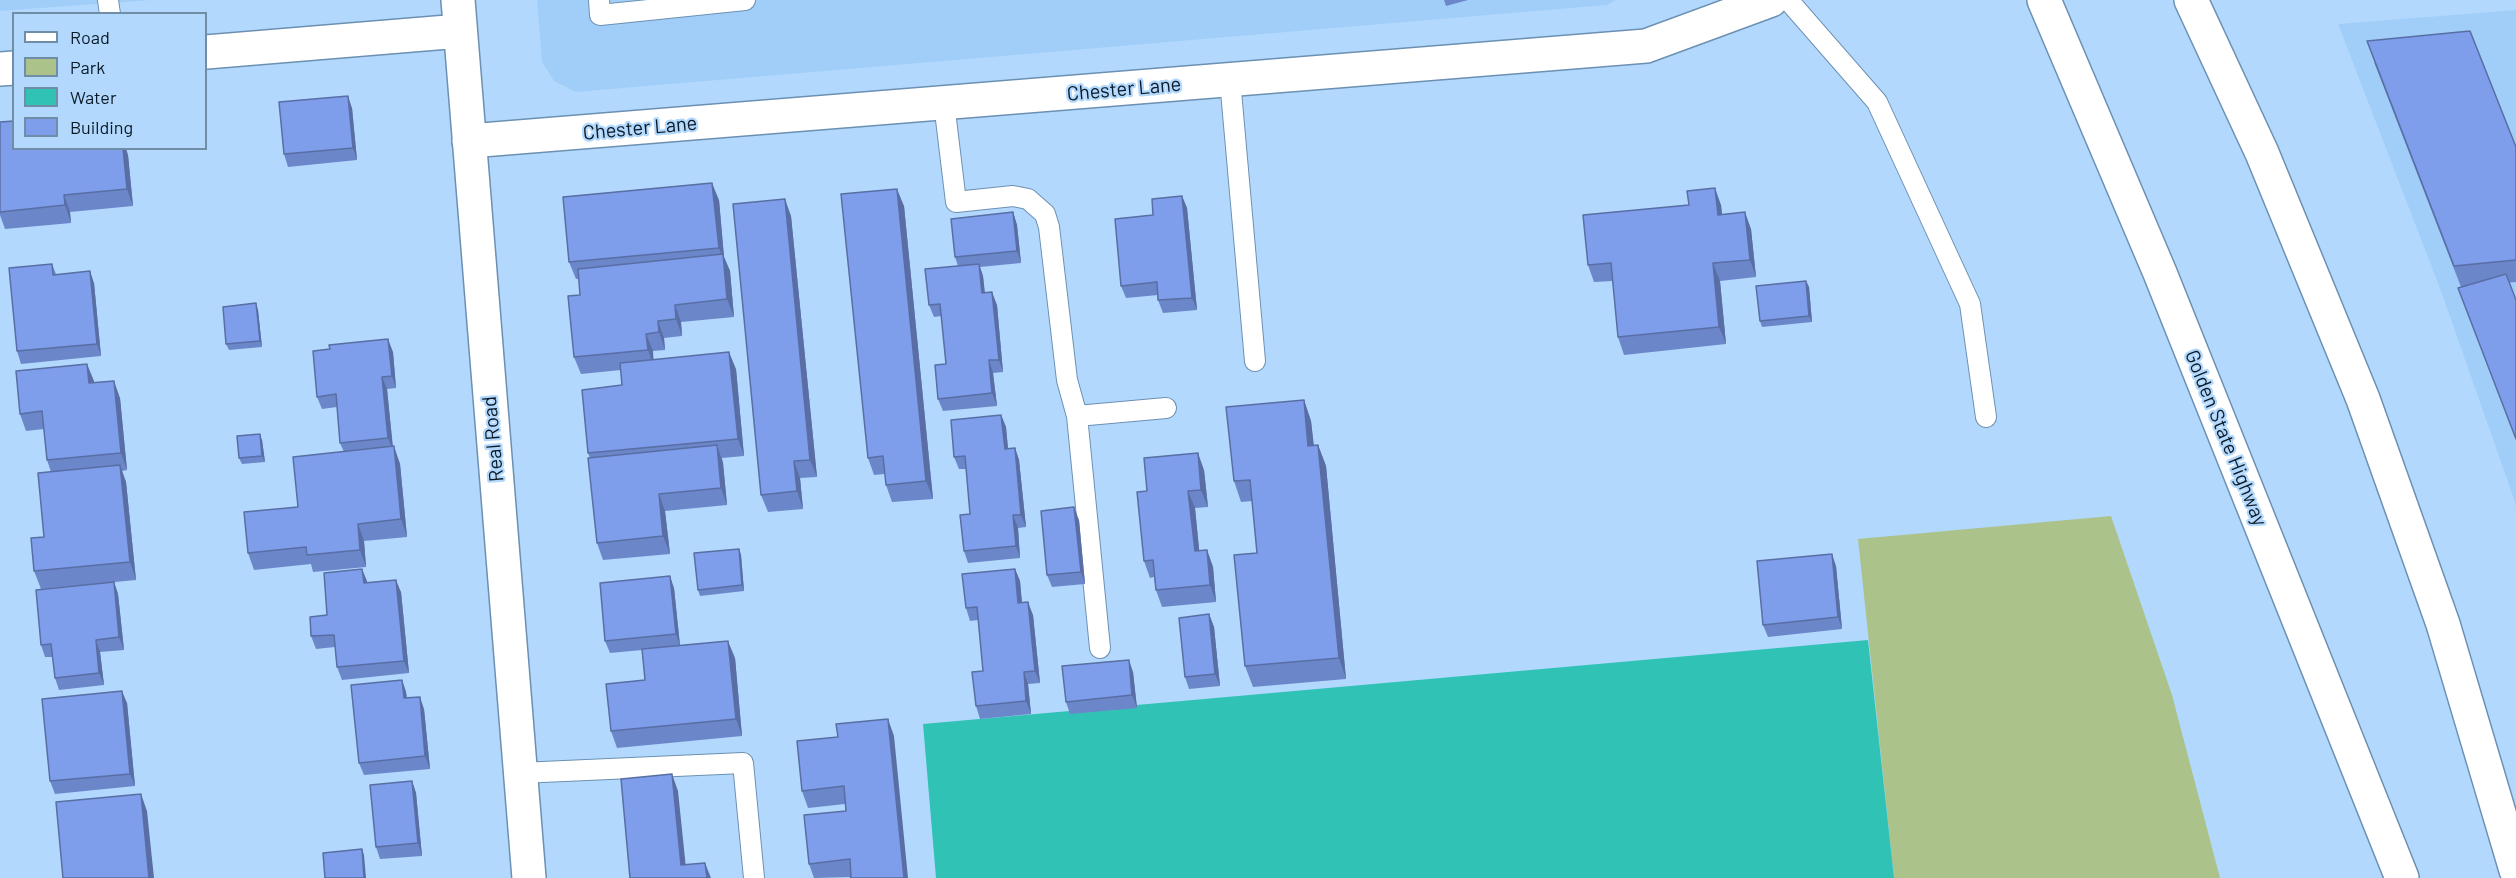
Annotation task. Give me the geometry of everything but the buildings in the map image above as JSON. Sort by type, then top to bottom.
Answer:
[{"type":"main road","name":"Chester Lane","points":[[469,141],[1646,46],[1771,0]]},
{"type":"main road","name":"Golden State Highway","points":[[2044,0],[2160,273],[2402,878]]},
{"type":"main road","points":[[2191,0],[2262,153],[2363,399],[2443,624],[2516,870]]},
{"type":"main road","points":[[207,52],[459,15]]},
{"type":"main road","name":"Real Road","points":[[459,15],[529,878]]},
{"type":"lane","points":[[599,0],[600,15],[745,0]]},
{"type":"lane","points":[[1788,0],[1877,102],[1970,304],[1986,417]]},
{"type":"lane","points":[[1230,80],[1255,361]]},
{"type":"lane","points":[[944,103],[956,202],[1013,196],[1028,199],[1045,214],[1052,237],[1067,380],[1077,416],[1100,648]]},
{"type":"lane","points":[[1077,416],[1166,408]]},
{"type":"lane","points":[[520,773],[743,763],[754,878]]},
{"type":"shaded area","points":[[0,0],[151,0],[0,11]]},
{"type":"shaded area","points":[[537,0],[1616,0],[1607,5],[576,92],[554,81],[542,62]]},
{"type":"shaded area","points":[[2516,10],[2516,505],[2441,291],[2338,24]]},
{"type":"green space","points":[[2111,516],[2172,695],[2220,878],[1894,878],[1858,539]]},
{"type":"water","points":[[1868,640],[1894,878],[936,878],[923,724]]}]
